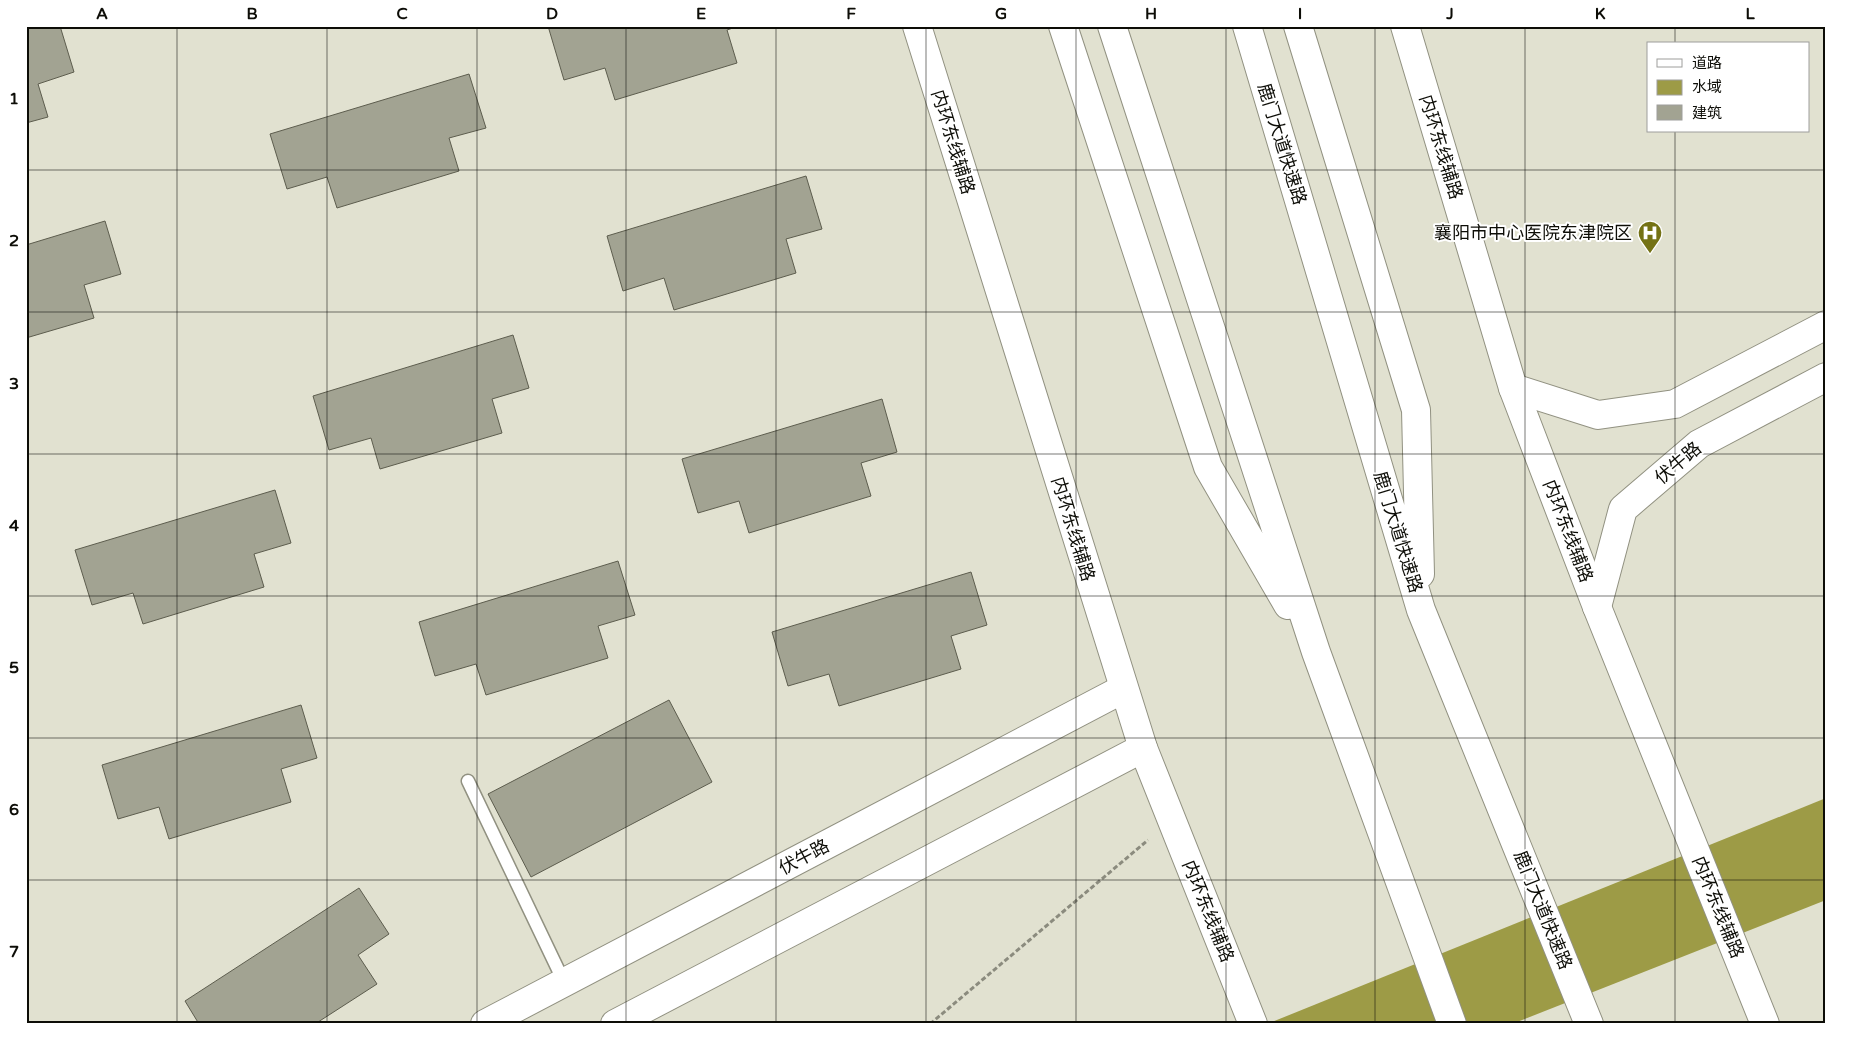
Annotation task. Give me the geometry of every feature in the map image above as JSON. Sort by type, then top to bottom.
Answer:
[{"type":"main road","name":"内环东线辅路","points":[[917,26],[1142,748],[1253,1024]]},
{"type":"main road","points":[[1063,26],[1208,467],[1316,652]]},
{"type":"main road","points":[[1112,26],[1316,652],[1452,1024]]},
{"type":"main road","name":"鹿门大道快速路","points":[[1246,26],[1421,610],[1589,1024]]},
{"type":"main road","points":[[1298,26],[1416,410],[1421,610]]},
{"type":"main road","name":"内环东线辅路","points":[[1405,26],[1513,388],[1597,606],[1765,1024]]},
{"type":"main road","points":[[1513,388],[1598,415],[1674,404],[1826,325]]},
{"type":"main road","name":"伏牛路","points":[[1597,606],[1623,510],[1699,444],[1826,377]]},
{"type":"main road","name":"伏牛路","points":[[485,1024],[1123,690]]},
{"type":"main road","points":[[615,1024],[1142,748]]},
{"type":"lane","points":[[468,781],[564,982]]},
{"type":"path","points":[[930,1024],[1172,821]]},
{"type":"water","points":[[1826,798],[1826,900],[1512,1024],[1267,1024]]},
{"type":"building","points":[[35,26],[60,26],[74,72],[38,84],[48,117],[26,123],[26,29]]},
{"type":"building","points":[[548,26],[739,26],[727,30],[737,63],[615,100],[605,68],[564,80]]},
{"type":"building","points":[[469,74],[486,128],[449,138],[459,171],[337,208],[327,177],[287,189],[270,134]]},
{"type":"building","points":[[806,176],[822,229],[786,239],[796,273],[674,310],[664,278],[623,291],[607,236]]},
{"type":"building","points":[[105,221],[121,274],[84,285],[94,318],[26,338],[26,245]]},
{"type":"building","points":[[513,335],[529,388],[492,399],[502,433],[380,469],[371,438],[329,450],[313,396]]},
{"type":"building","points":[[882,399],[897,452],[861,463],[871,496],[749,533],[739,501],[698,513],[682,459]]},
{"type":"building","points":[[275,490],[291,543],[254,554],[264,587],[143,624],[133,593],[92,605],[75,550]]},
{"type":"building","points":[[618,561],[635,615],[598,626],[608,658],[486,695],[476,664],[435,676],[419,622]]},
{"type":"building","points":[[971,572],[987,625],[951,636],[961,669],[839,706],[829,674],[788,686],[772,632]]},
{"type":"building","points":[[669,700],[712,782],[531,877],[488,794]]},
{"type":"building","points":[[301,705],[317,758],[281,769],[291,802],[169,839],[159,807],[118,819],[102,765]]},
{"type":"building","points":[[359,888],[389,934],[358,955],[377,984],[315,1024],[199,1024],[185,1001]]},
{"type":"place","name":"襄阳市中心医院东津院区","points":[[1650,254]]}]
